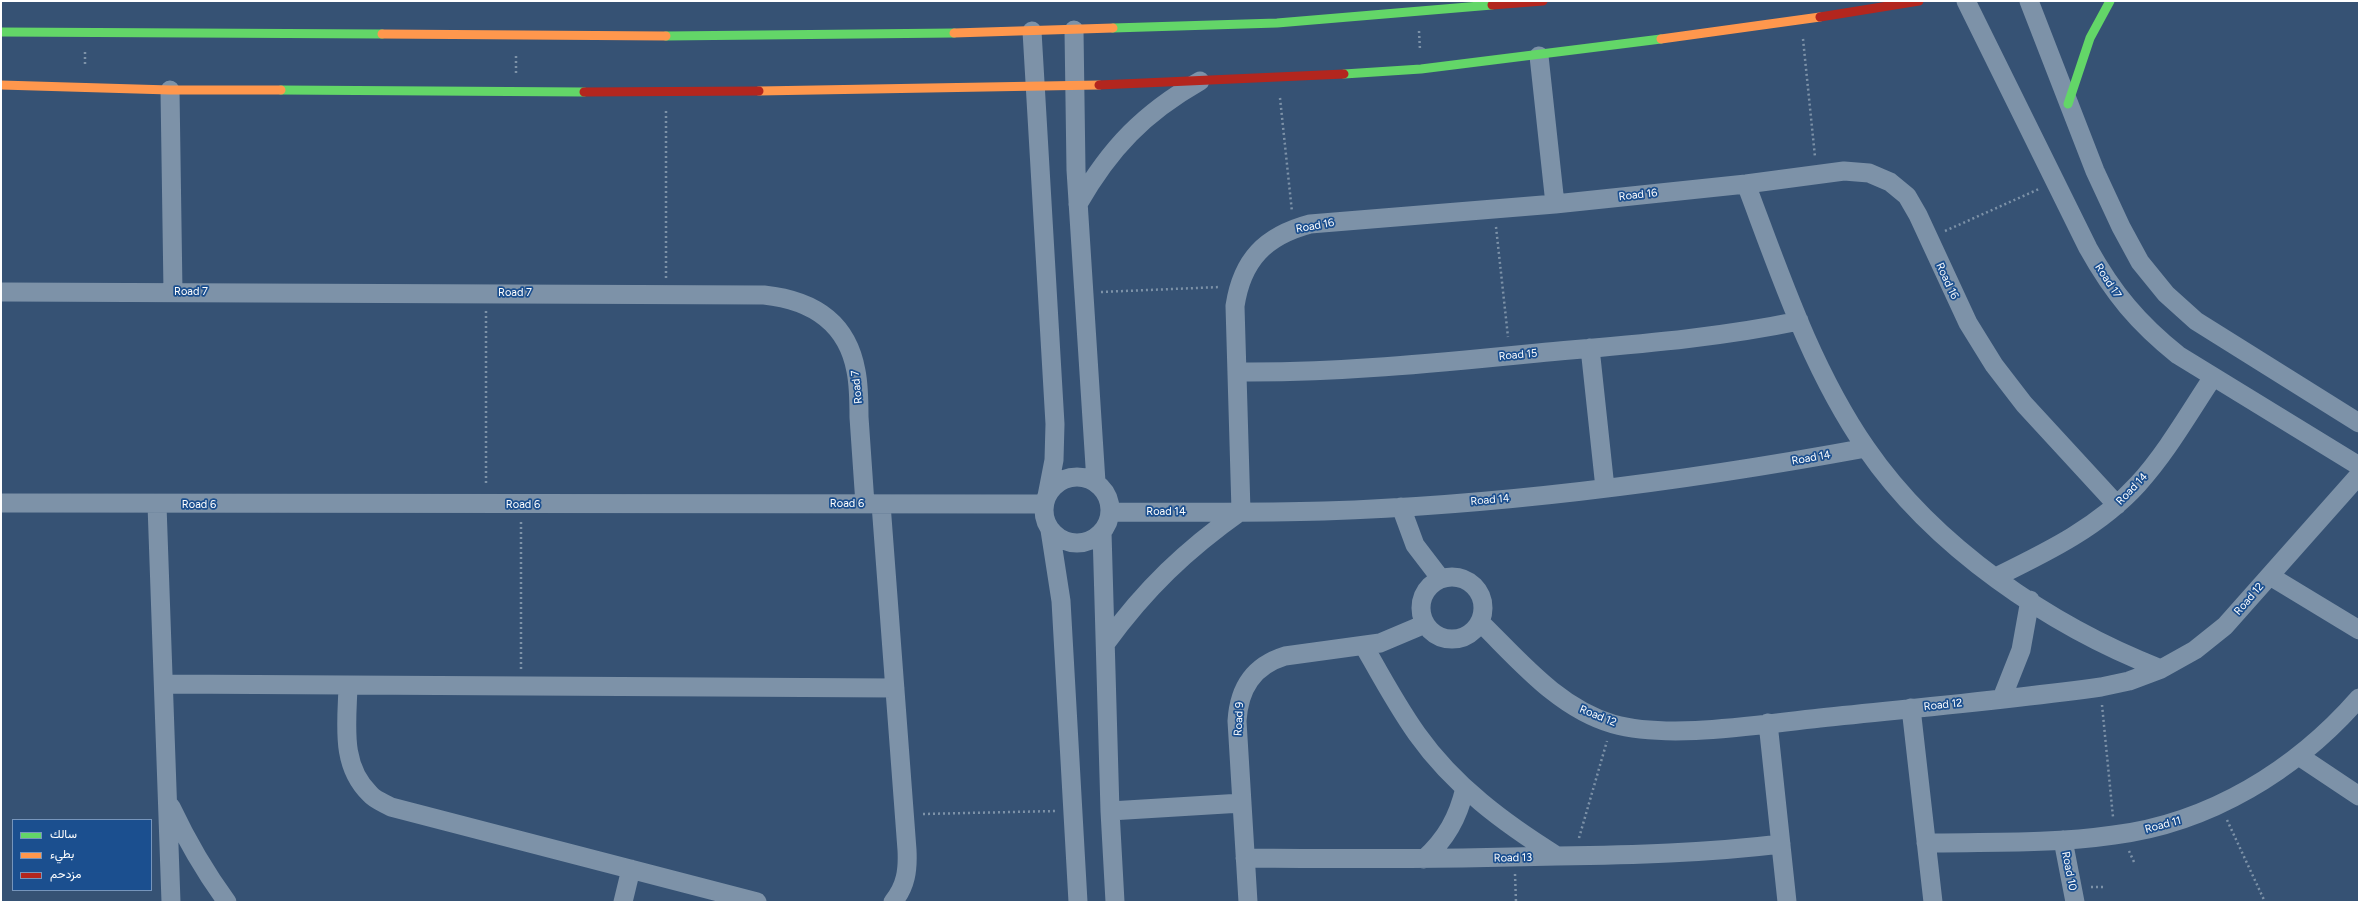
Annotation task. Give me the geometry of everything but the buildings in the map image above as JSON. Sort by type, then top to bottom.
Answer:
[{"type":"street","points":[[1,32],[85,34],[516,35],[918,34],[1277,23],[1418,13],[1543,1]]},
{"type":"street","points":[[1,85],[170,90],[666,92],[1034,88],[1278,78],[1420,69],[1539,56],[1801,20],[1919,1]]},
{"type":"street","name":"Road 17","points":[[1966,1],[2057,182],[2088,248],[2105,279],[2126,307],[2150,333],[2178,355],[2359,466]]},
{"type":"street","points":[[2028,1],[2068,104],[2121,227],[2140,262],[2166,294],[2196,321],[2359,424]]},
{"type":"street","points":[[2068,104],[2077,69],[2091,37],[2110,1]]},
{"type":"street","points":[[1074,30],[1074,86],[1082,292],[1096,482]]},
{"type":"street","points":[[1032,31],[1034,88],[1055,424],[1054,460],[1045,500],[1044,513],[1050,530],[1059,583],[1078,902]]},
{"type":"street","points":[[1539,56],[1556,204]]},
{"type":"street","points":[[1078,204],[1105,160],[1129,132],[1169,100],[1200,81]]},
{"type":"street","points":[[170,90],[173,292]]},
{"type":"street","name":"Road 16","points":[[1241,511],[1235,306],[1238,286],[1245,269],[1258,252],[1274,238],[1294,228],[1327,222],[1556,204],[1746,184],[1844,171],[1869,173],[1890,182],[1907,196],[1968,323],[1994,365],[2024,404],[2116,505]]},
{"type":"street","points":[[1746,184],[1798,321],[1838,402],[1866,448],[1894,484],[1925,518],[1960,549],[1996,577],[2093,640],[2161,669]]},
{"type":"street","name":"Road 7","points":[[1,292],[764,295],[789,298],[814,308],[834,325],[849,346],[856,371],[895,688],[908,871],[901,891],[893,902]]},
{"type":"street","name":"Road 15","points":[[1237,372],[1342,371],[1510,356],[1716,335],[1798,321]]},
{"type":"street","points":[[1590,348],[1606,488]]},
{"type":"street","name":"Road 14","points":[[1996,577],[2065,541],[2116,505],[2156,463],[2214,377]]},
{"type":"street","name":"Road 14","points":[[1110,512],[1324,511],[1401,507],[1606,488],[1743,470],[1866,448]]},
{"type":"street","name":"Road 12","points":[[1480,622],[1550,690],[1579,710],[1612,724],[1650,731],[1768,723],[2100,687],[2129,681],[2161,669],[2195,650],[2225,626],[2359,475]]},
{"type":"street","points":[[1045,500],[1057,483],[1068,478],[1081,477],[1096,482],[1107,495],[1110,512],[1108,523],[1102,532],[1088,542],[1076,543],[1063,540],[1050,530]]},
{"type":"street","name":"Road 6","points":[[1,503],[157,505],[873,504],[1045,500]]},
{"type":"street","points":[[157,505],[171,902]]},
{"type":"street","points":[[1401,507],[1415,545],[1441,579]]},
{"type":"street","points":[[1106,643],[1128,612],[1153,583],[1192,548],[1241,511]]},
{"type":"street","points":[[1102,532],[1110,811],[1115,902]]},
{"type":"street","points":[[1451,576],[1462,578],[1471,583],[1482,601],[1483,612],[1480,622],[1467,636],[1458,639],[1439,637],[1425,624],[1420,614],[1420,603],[1424,592],[1431,584],[1441,579],[1451,576]]},
{"type":"street","points":[[2270,576],[2359,630]]},
{"type":"street","points":[[2002,698],[2022,650],[2030,600]]},
{"type":"street","name":"Road 9","points":[[1248,902],[1238,706],[1241,692],[1249,679],[1265,664],[1285,656],[1364,646],[1395,638],[1425,624]]},
{"type":"street","points":[[1364,646],[1398,706],[1418,736],[1464,788],[1493,814],[1565,856]]},
{"type":"street","points":[[164,684],[895,688]]},
{"type":"street","points":[[348,686],[348,756],[356,778],[371,796],[391,807],[757,902]]},
{"type":"street","name":"Road 11","points":[[1926,843],[2063,840],[2115,835],[2152,828],[2187,818],[2220,805],[2261,782],[2299,756],[2335,726],[2359,698]]},
{"type":"street","points":[[1911,708],[1933,902]]},
{"type":"street","points":[[1768,723],[1787,902]]},
{"type":"street","points":[[2299,756],[2359,796]]},
{"type":"street","points":[[1424,859],[1436,848],[1452,825],[1461,805],[1464,788]]},
{"type":"street","points":[[168,800],[188,843],[213,883],[227,902]]},
{"type":"street","points":[[1110,811],[1242,803]]},
{"type":"street","name":"Road 10","points":[[2063,840],[2075,902]]},
{"type":"street","name":"Road 13","points":[[1245,858],[1515,858],[1711,851],[1781,844]]},
{"type":"street","points":[[623,902],[631,869]]},
{"type":"path","points":[[1418,13],[1420,69]]},
{"type":"path","points":[[1801,20],[1816,174]]},
{"type":"path","points":[[85,34],[86,88]]},
{"type":"path","points":[[516,35],[516,92]]},
{"type":"path","points":[[1278,78],[1294,228]]},
{"type":"path","points":[[666,92],[666,294]]},
{"type":"path","points":[[1928,238],[2057,182]]},
{"type":"path","points":[[1494,209],[1510,356]]},
{"type":"path","points":[[1082,292],[1238,286]]},
{"type":"path","points":[[486,293],[486,505]]},
{"type":"path","points":[[521,505],[521,687]]},
{"type":"path","points":[[2100,687],[2115,835]]},
{"type":"path","points":[[1565,856],[1612,724]]},
{"type":"path","points":[[2220,805],[2265,902]]},
{"type":"path","points":[[904,814],[1072,811]]},
{"type":"path","points":[[1515,858],[1516,902]]},
{"type":"traffic: fast","points":[[2068,104],[2090,38],[2110,1]]},
{"type":"traffic: fast","points":[[1113,28],[1277,23],[1492,5]]},
{"type":"traffic: fast","points":[[1,32],[382,34]]},
{"type":"traffic: fast","points":[[666,36],[954,33]]},
{"type":"traffic: fast","points":[[1344,74],[1421,69],[1661,39]]},
{"type":"traffic: fast","points":[[281,90],[584,92]]},
{"type":"traffic: slow","points":[[1661,39],[1820,17]]},
{"type":"traffic: slow","points":[[954,33],[1113,28]]},
{"type":"traffic: slow","points":[[382,34],[666,36]]},
{"type":"traffic: slow","points":[[1,85],[170,90],[281,90]]},
{"type":"traffic: slow","points":[[759,91],[1099,85]]},
{"type":"traffic: jam","points":[[1492,5],[1543,1]]},
{"type":"traffic: jam","points":[[1820,17],[1919,1]]},
{"type":"traffic: jam","points":[[1099,85],[1344,74]]},
{"type":"traffic: jam","points":[[584,92],[759,91]]}]
